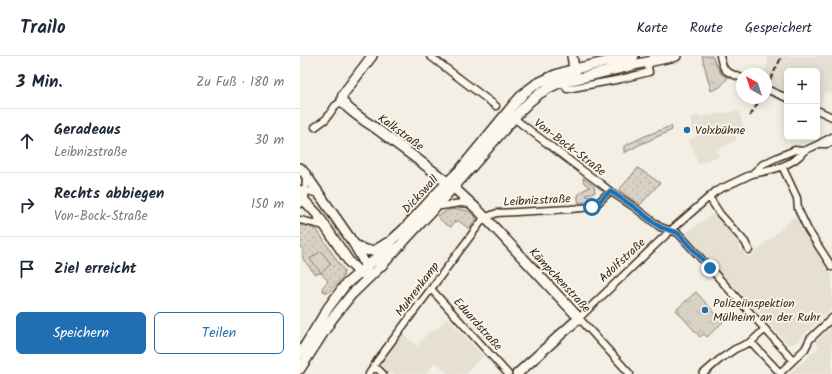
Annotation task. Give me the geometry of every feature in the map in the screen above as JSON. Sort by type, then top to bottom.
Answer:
[{"type":"main road","points":[[342,100],[344,93],[372,56]]},
{"type":"main road","points":[[572,56],[575,74]]},
{"type":"main road","points":[[575,74],[634,56]]},
{"type":"main road","points":[[575,74],[650,58],[676,56]]},
{"type":"main road","name":"Dickswall","points":[[510,116],[539,94],[575,74]]},
{"type":"main road","name":"Dickswall","points":[[300,354],[333,300],[345,285],[387,249],[392,240],[450,185],[510,116],[524,93],[536,84],[555,75],[575,74]]},
{"type":"main road","name":"Kalkstraße","points":[[342,100],[364,120],[450,185]]},
{"type":"main road","points":[[303,172],[354,244],[366,266],[369,276]]},
{"type":"main road","name":"Dickswall","points":[[300,369],[332,319],[351,295],[383,264],[434,208],[450,185]]},
{"type":"main road","name":"Kämpchenstraße","points":[[450,185],[472,204],[579,318]]},
{"type":"main road","points":[[302,196],[325,226],[350,263],[359,272],[369,276]]},
{"type":"main road","points":[[354,244],[366,251],[382,247],[392,240]]},
{"type":"main road","name":"Adolfstraße","points":[[516,374],[579,318]]},
{"type":"street","points":[[430,56],[496,106]]},
{"type":"street","points":[[720,56],[722,67],[725,71],[736,76]]},
{"type":"street","points":[[563,82],[568,89],[649,72],[648,67],[650,58]]},
{"type":"street","points":[[772,91],[784,97]]},
{"type":"street","points":[[315,127],[326,119],[335,106],[342,100]]},
{"type":"street","points":[[820,111],[832,117]]},
{"type":"street","name":"Von-Bock-Straße","points":[[510,116],[660,227],[678,233],[793,360]]},
{"type":"street","name":"Adolfstraße","points":[[752,174],[766,172],[782,166],[800,156],[804,151],[832,137]]},
{"type":"street","points":[[819,144],[827,144],[832,142]]},
{"type":"street","name":"Adolfstraße","points":[[579,318],[670,231],[716,191],[752,174],[763,164],[778,157],[795,150],[804,151]]},
{"type":"street","points":[[782,166],[796,198],[798,209],[808,230],[832,267]]},
{"type":"street","points":[[303,172],[302,196],[319,194]]},
{"type":"street","name":"Leibnizstraße","points":[[484,218],[497,213],[592,207],[610,191]]},
{"type":"street","points":[[709,197],[720,214],[745,242],[749,250]]},
{"type":"street","points":[[434,208],[452,204],[472,204]]},
{"type":"street","name":"Muhrenkamp","points":[[370,374],[373,367],[484,218]]},
{"type":"street","points":[[300,220],[325,226]]},
{"type":"street","name":"Eduardstraße","points":[[431,289],[508,374]]},
{"type":"street","name":"Kämpchenstraße","points":[[579,318],[630,374]]},
{"type":"street","points":[[751,342],[780,374],[805,349],[810,339],[832,318]]},
{"type":"street","points":[[703,374],[735,349],[751,342],[765,329]]},
{"type":"street","points":[[373,367],[383,374]]},
{"type":"shaded area","points":[[767,56],[832,56],[832,94],[825,92],[820,106],[820,68],[784,68],[784,91],[772,86],[772,68],[766,68],[768,63]]},
{"type":"shaded area","points":[[739,111],[743,127],[733,130],[737,140],[716,150],[719,156],[698,164],[693,148],[687,141],[696,136],[690,119],[698,115],[699,117]]},
{"type":"shaded area","points":[[714,213],[741,242],[740,249],[749,258],[795,216],[832,276],[832,308],[795,343],[789,345],[684,234]]},
{"type":"shaded area","points":[[447,318],[483,356],[467,372],[468,374],[449,374],[435,362],[426,374],[391,374],[380,363],[402,333],[417,346],[430,330],[433,332]]},
{"type":"shaded area","points":[[832,327],[832,374],[789,374],[819,347],[815,342]]},
{"type":"green space","points":[[702,56],[712,56],[721,74],[727,77],[727,79],[720,87],[711,91]]},
{"type":"green space","points":[[671,126],[672,130],[624,153],[624,146]]},
{"type":"green space","points":[[638,168],[660,183],[640,205],[619,190]]},
{"type":"green space","points":[[583,178],[594,186],[595,192],[588,193],[586,195],[588,197],[590,195],[593,196],[593,199],[579,203],[578,197],[580,193],[590,187],[584,183]]},
{"type":"green space","points":[[458,209],[468,211],[476,217],[476,220],[469,229],[459,221],[455,221],[451,227],[437,216],[449,210]]},
{"type":"green space","points":[[300,224],[304,224],[317,230],[344,271],[343,277],[328,293],[323,291],[322,288],[328,281],[321,273],[315,274],[303,259],[303,250],[300,246]]},
{"type":"green space","points":[[321,251],[331,264],[321,273],[310,259]]},
{"type":"green space","points":[[696,292],[723,322],[707,337],[704,334],[700,337],[676,310]]},
{"type":"railway","points":[[772,76],[782,56]]},
{"type":"railway","points":[[750,116],[757,104]]},
{"type":"place","name":"Volxbühne","points":[[687,130]]},
{"type":"place","name":"Polizeiinspektion Mülheim an der Ruhr","points":[[705,310]]},
{"type":"route","points":[[592,207],[610,191],[660,227],[678,233],[710,268]]}]
